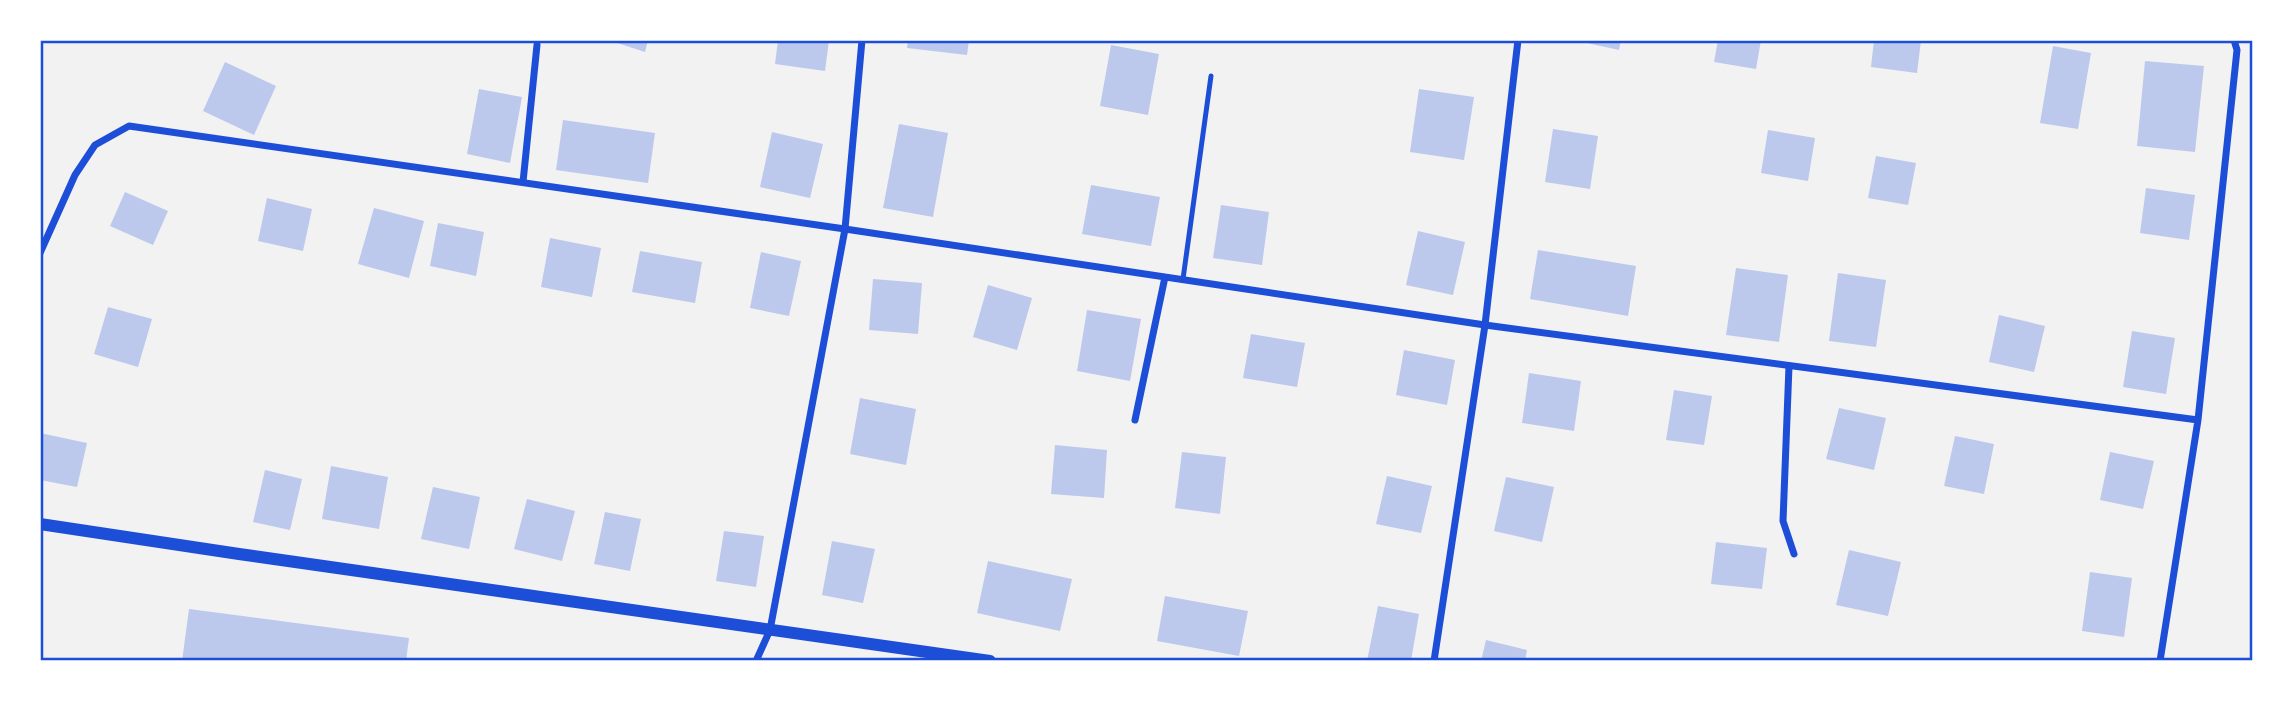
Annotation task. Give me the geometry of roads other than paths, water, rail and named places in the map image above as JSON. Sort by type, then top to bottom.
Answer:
[{"type":"street","points":[[756,661],[770,630],[845,229],[862,40]]},
{"type":"street","points":[[1434,661],[1485,325],[1518,40]]},
{"type":"street","points":[[2160,661],[2198,420],[2236,50],[2234,40]]},
{"type":"street","points":[[523,183],[537,45]]},
{"type":"street","points":[[40,253],[75,175],[95,145],[129,126],[1485,325],[2198,420]]},
{"type":"street","points":[[1135,420],[1165,277]]},
{"type":"street","points":[[1789,366],[1783,521],[1794,554]]},
{"type":"street","points":[[40,524],[990,661]]},
{"type":"lane","points":[[1183,279],[1211,76]]}]
